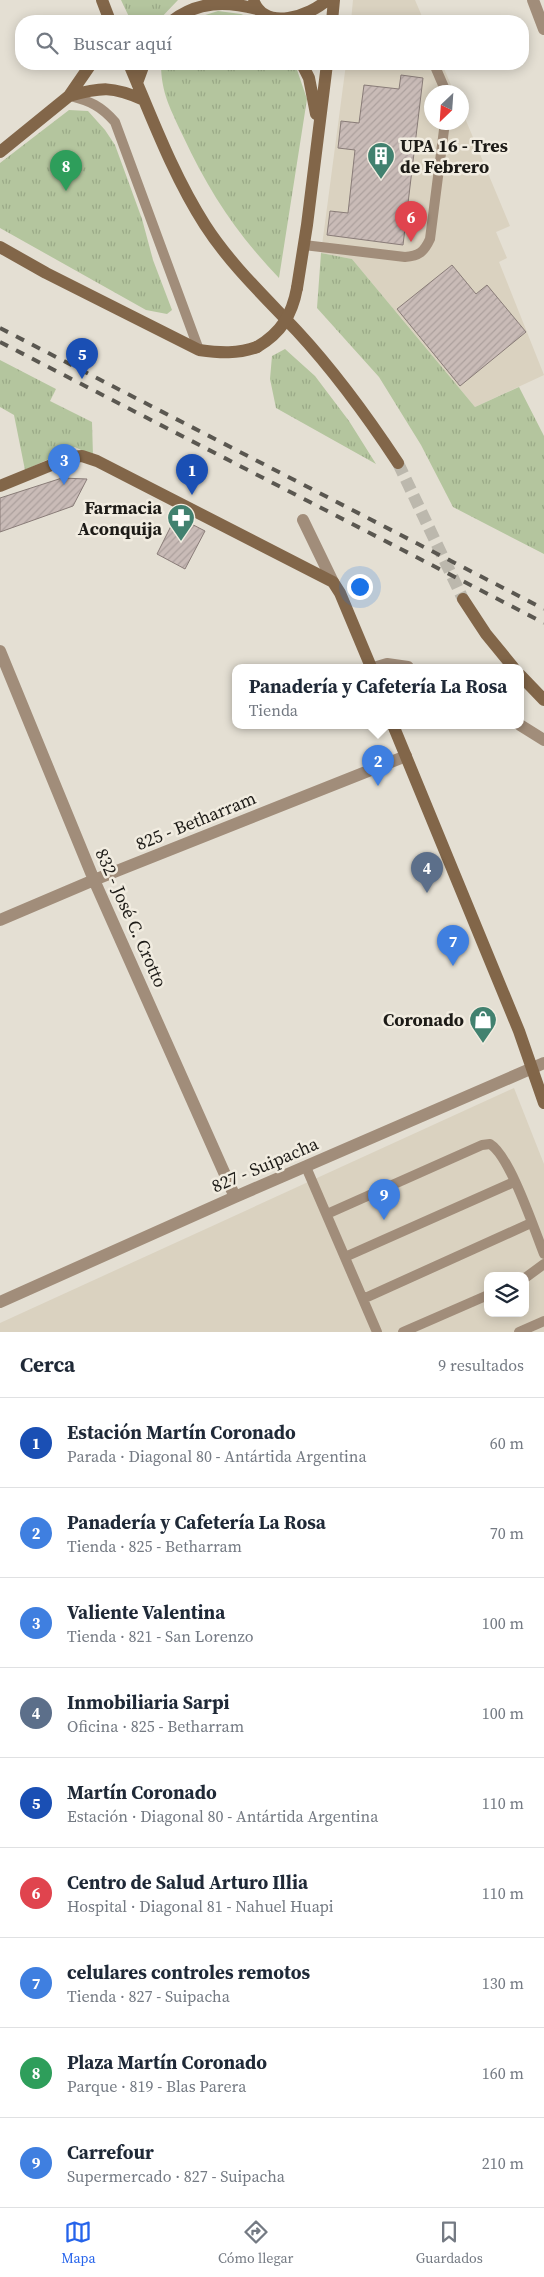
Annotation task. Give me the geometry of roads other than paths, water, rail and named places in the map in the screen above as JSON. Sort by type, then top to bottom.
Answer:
[{"type":"street","points":[[102,0],[108,15]]},
{"type":"street","points":[[302,15],[318,8],[327,0]]},
{"type":"street","points":[[333,15],[334,0]]},
{"type":"street","points":[[533,0],[544,29]]},
{"type":"street","points":[[181,15],[203,5],[238,4],[255,5],[266,15]]},
{"type":"street","points":[[0,152],[69,96],[87,70]]},
{"type":"street","points":[[131,70],[181,183],[205,226],[242,273],[332,370],[364,412],[398,463]]},
{"type":"street","points":[[137,83],[142,70]]},
{"type":"street","points":[[304,70],[312,92],[318,128]]},
{"type":"street","points":[[0,247],[71,286],[199,350],[223,353],[244,352],[258,347],[275,334],[289,317],[297,288],[325,70]]},
{"type":"street","points":[[69,96],[90,90],[117,89],[144,100]]},
{"type":"street","points":[[0,486],[71,457],[82,456],[97,461],[333,582]]},
{"type":"street","points":[[303,520],[340,593],[370,664]]},
{"type":"street","points":[[463,599],[486,634],[511,664]]},
{"type":"street","name":"832 - José C. Crotto","points":[[0,651],[94,880],[235,1197]]},
{"type":"street","points":[[524,679],[544,700]]},
{"type":"street","points":[[524,727],[544,740]]},
{"type":"street","points":[[396,729],[519,1031],[544,1103]]},
{"type":"street","name":"825 - Betharram","points":[[0,920],[94,880],[406,756]]},
{"type":"street","name":"827 - Suipacha","points":[[0,1302],[235,1197],[544,1063]]},
{"type":"lane","points":[[437,70],[443,85]]},
{"type":"lane","points":[[69,96],[92,102],[103,108],[115,122],[199,350]]},
{"type":"lane","points":[[304,245],[405,257],[416,256],[425,250],[430,239],[444,130]]},
{"type":"lane","points":[[327,1214],[482,1145],[490,1144],[497,1148],[514,1182],[531,1223],[541,1239],[544,1254]]},
{"type":"lane","points":[[306,1167],[377,1332]]},
{"type":"lane","points":[[345,1257],[514,1182]]},
{"type":"lane","points":[[363,1299],[531,1223]]},
{"type":"lane","points":[[529,1275],[544,1264]]},
{"type":"lane","points":[[403,1332],[484,1297]]},
{"type":"lane","points":[[519,1332],[544,1321]]},
{"type":"tunnel","points":[[398,463],[463,599]]},
{"type":"railway","points":[[0,328],[544,609]]},
{"type":"railway","points":[[0,342],[544,623]]},
{"type":"place","name":"UPA 16 - Tres de Febrero","points":[[381,180]]},
{"type":"place","name":"Plaza Martín Coronado","points":[[66,191]]},
{"type":"place","name":"Centro de Salud Arturo Illia","points":[[411,242]]},
{"type":"place","name":"Martín Coronado","points":[[82,379]]},
{"type":"place","name":"Valiente Valentina","points":[[64,485]]},
{"type":"place","name":"Estación Martín Coronado","points":[[192,495]]},
{"type":"place","name":"Farmacia Aconquija","points":[[181,542]]},
{"type":"place","name":"Panadería y Cafetería La Rosa","points":[[378,786]]},
{"type":"place","name":"Inmobiliaria Sarpi","points":[[427,893]]},
{"type":"place","name":"celulares controles remotos","points":[[453,966]]},
{"type":"place","name":"Coronado","points":[[483,1044]]},
{"type":"place","name":"Carrefour","points":[[384,1220]]}]
